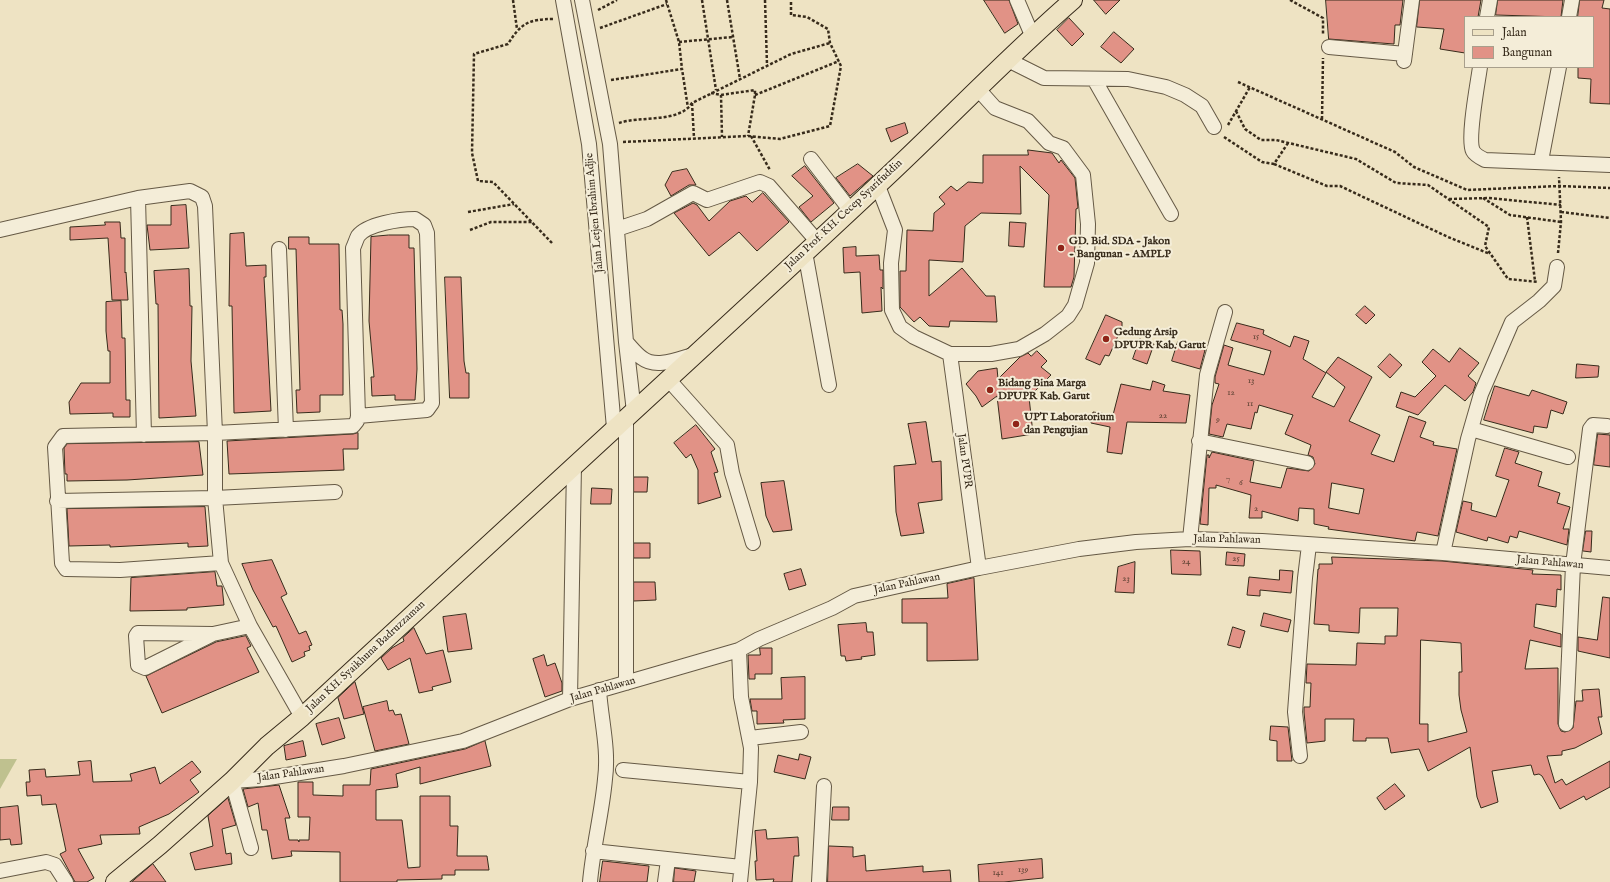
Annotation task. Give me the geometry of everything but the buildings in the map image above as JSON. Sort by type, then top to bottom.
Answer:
[{"type":"main road","name":"Jalan Prof. KH. Cecep Syarifuddin","points":[[625,419],[850,210],[878,186],[1032,35],[1073,0]]},
{"type":"main road","name":"Jalan KH. Syaikhuna Badruzzaman","points":[[115,882],[160,846],[232,781],[267,746],[302,716],[574,464],[625,419]]},
{"type":"street","name":"Jalan Letjen Ibrahim Adjie","points":[[563,0],[589,144],[625,419]]},
{"type":"street","points":[[1017,0],[1032,35]]},
{"type":"street","points":[[1329,47],[1404,58],[1412,0]]},
{"type":"street","points":[[1487,16],[1490,0]]},
{"type":"street","points":[[1569,16],[1572,0]]},
{"type":"street","name":"Jalan Letjen Ibrahim Adjie","points":[[583,7],[610,144],[626,342],[625,419]]},
{"type":"street","points":[[1008,60],[1044,78],[1128,80],[1148,83],[1185,95],[1202,106],[1220,130]]},
{"type":"street","points":[[1480,68],[1471,134],[1473,151],[1478,156],[1485,160],[1541,161],[1610,165]]},
{"type":"street","points":[[1541,161],[1559,68]]},
{"type":"street","points":[[1094,79],[1171,214]]},
{"type":"street","points":[[878,186],[895,230],[892,263],[892,310],[894,318],[900,327],[914,337],[950,354],[991,354],[1019,349],[1045,334],[1068,316],[1076,305],[1087,263],[1088,224],[1083,175],[1063,148],[1049,143],[1028,120],[995,108],[978,89]]},
{"type":"street","points":[[811,159],[850,210]]},
{"type":"street","points":[[618,229],[647,219],[693,193],[707,200],[760,182],[769,186],[779,198],[811,246],[829,385]]},
{"type":"street","points":[[0,230],[138,198],[190,191],[197,193],[203,202],[215,433],[215,498],[221,563],[250,626],[302,716]]},
{"type":"street","points":[[138,198],[144,435]]},
{"type":"street","points":[[221,563],[120,570],[66,569],[62,563],[57,501],[55,447],[63,436],[144,435],[349,428],[355,425],[358,416],[353,248],[359,236],[370,228],[383,224],[414,219],[424,225],[427,233],[432,403],[427,410],[358,416]]},
{"type":"street","points":[[279,249],[286,430]]},
{"type":"street","points":[[1443,553],[1471,429],[1481,394],[1506,332],[1512,322],[1539,301],[1554,286],[1557,267]]},
{"type":"street","points":[[1190,539],[1207,375],[1225,312]]},
{"type":"street","points":[[626,342],[643,359],[656,363],[670,362],[695,354]]},
{"type":"street","name":"Jalan PUPR","points":[[950,354],[979,568]]},
{"type":"street","points":[[668,379],[727,445],[732,473],[754,543]]},
{"type":"street","points":[[625,419],[626,683]]},
{"type":"street","points":[[1566,724],[1573,565],[1590,426],[1607,426]]},
{"type":"street","points":[[1471,429],[1568,457]]},
{"type":"street","points":[[1199,441],[1307,463]]},
{"type":"street","points":[[570,699],[574,464]]},
{"type":"street","points":[[57,501],[215,498],[336,492]]},
{"type":"street","name":"Jalan Pahlawan","points":[[232,781],[262,779],[337,768],[427,750],[463,741],[570,699],[739,650],[759,639],[832,608],[854,596],[979,568],[1079,548],[1136,542],[1190,539],[1262,541],[1443,553],[1610,568]]},
{"type":"street","points":[[1300,756],[1295,712],[1305,578],[1309,545]]},
{"type":"street","points":[[212,634],[145,668],[138,665],[136,636],[138,633],[212,634],[250,626]]},
{"type":"street","points":[[739,650],[741,697],[750,738],[750,782],[740,882]]},
{"type":"street","points":[[590,882],[593,851],[606,778],[605,728],[600,709],[599,690]]},
{"type":"street","points":[[750,738],[801,732]]},
{"type":"street","points":[[623,770],[750,782]]},
{"type":"street","points":[[232,781],[251,848]]},
{"type":"street","points":[[819,882],[824,786]]},
{"type":"street","points":[[593,851],[741,867]]},
{"type":"street","points":[[665,882],[668,860]]},
{"type":"street","points":[[0,871],[46,862],[55,865],[66,882]]},
{"type":"path","points":[[513,0],[517,29]]},
{"type":"path","points":[[583,7],[595,11],[617,0]]},
{"type":"path","points":[[666,0],[679,42],[688,108]]},
{"type":"path","points":[[702,0],[716,90]]},
{"type":"path","points":[[727,0],[740,78]]},
{"type":"path","points":[[765,0],[767,66]]},
{"type":"path","points":[[610,144],[749,136],[780,139],[830,126],[841,66],[830,43],[828,29],[807,17],[791,15],[791,0]]},
{"type":"path","points":[[588,32],[667,4]]},
{"type":"path","points":[[548,19],[534,20],[517,29],[508,44],[474,54],[472,153],[478,181],[493,182],[552,243]]},
{"type":"path","points":[[679,42],[733,37]]},
{"type":"path","points":[[607,126],[627,120],[660,119],[688,108],[692,103],[716,90],[791,54],[830,43]]},
{"type":"path","points":[[755,95],[839,61]]},
{"type":"path","points":[[598,83],[682,69]]},
{"type":"path","points":[[1238,82],[1395,152],[1414,167],[1467,190],[1559,186],[1610,188]]},
{"type":"path","points":[[1250,88],[1236,111],[1220,130],[1262,162],[1274,164],[1327,186],[1340,186],[1448,237],[1491,254]]},
{"type":"path","points":[[711,93],[721,95],[755,90],[749,136],[767,164],[779,198]]},
{"type":"path","points":[[721,95],[722,137]]},
{"type":"path","points":[[692,103],[694,138]]},
{"type":"path","points":[[1236,111],[1245,129],[1261,140],[1288,143],[1356,159],[1396,183],[1428,185],[1489,227],[1485,246],[1508,279],[1535,281],[1554,286]]},
{"type":"path","points":[[1274,164],[1288,143]]},
{"type":"path","points":[[1557,267],[1561,222],[1559,176]]},
{"type":"path","points":[[1448,199],[1482,198],[1561,205]]},
{"type":"path","points":[[1482,198],[1510,215],[1561,222]]},
{"type":"path","points":[[468,212],[514,204]]},
{"type":"path","points":[[1561,212],[1610,218]]},
{"type":"path","points":[[1527,217],[1535,281]]},
{"type":"path","points":[[470,230],[491,222],[532,222]]},
{"type":"green space","points":[[0,759],[17,759],[0,789]]},
{"type":"place","name":"GD. Bid. SDA - Jakon - Bangunan - AMPLP","points":[[1061,248]]},
{"type":"place","name":"Gedung Arsip DPUPR Kab. Garut","points":[[1106,339]]},
{"type":"place","name":"Bidang Bina Marga DPUPR Kab. Garut","points":[[990,390]]},
{"type":"place","name":"UPT Laboratorium dan Pengujian","points":[[1016,424]]}]
